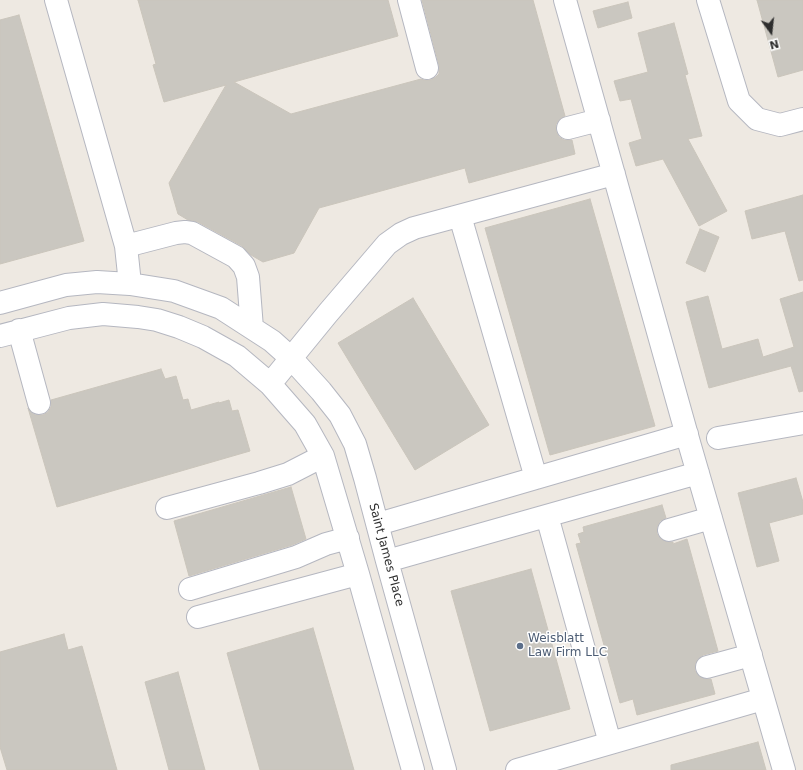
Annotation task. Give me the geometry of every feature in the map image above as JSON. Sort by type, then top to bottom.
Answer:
[{"type":"street","points":[[56,0],[126,246],[130,284]]},
{"type":"street","points":[[408,0],[427,68]]},
{"type":"street","points":[[565,0],[698,473],[751,655],[763,699],[776,763]]},
{"type":"street","points":[[708,1],[739,101],[757,119],[780,124],[803,119]]},
{"type":"street","points":[[568,128],[599,120]]},
{"type":"street","points":[[270,384],[387,244],[401,234],[414,228],[614,174]]},
{"type":"street","points":[[460,216],[536,478]]},
{"type":"street","points":[[126,246],[185,232],[192,233],[236,257],[244,266],[248,277],[252,328]]},
{"type":"street","name":"Saint James Place","points":[[0,303],[66,285],[97,282],[130,284],[174,291],[220,308],[272,341],[291,358],[321,391],[340,415],[355,444],[445,770]]},
{"type":"street","points":[[39,403],[10,333],[69,318],[103,314],[157,320],[203,337],[237,356],[270,384],[305,424],[323,456],[348,538],[413,770]]},
{"type":"street","points":[[718,438],[803,423]]},
{"type":"street","points":[[378,524],[687,434]]},
{"type":"street","points":[[167,508],[259,484],[288,474],[323,456]]},
{"type":"street","points":[[387,561],[698,473]]},
{"type":"street","points":[[547,516],[610,743]]},
{"type":"street","points":[[669,530],[711,518]]},
{"type":"street","points":[[190,589],[296,557],[326,544],[348,538]]},
{"type":"street","points":[[198,617],[358,574]]},
{"type":"street","points":[[708,668],[751,655]]},
{"type":"street","points":[[517,770],[763,699]]},
{"type":"building","points":[[138,0],[388,0],[398,36],[234,82],[291,114],[421,79],[430,80],[436,77],[439,74],[439,65],[422,0],[533,0],[565,116],[556,124],[556,131],[559,137],[564,140],[572,140],[575,154],[469,183],[465,168],[319,208],[294,253],[263,262],[251,255],[242,246],[198,222],[188,220],[178,214],[169,183],[226,85],[164,102],[153,65],[156,64]]},
{"type":"building","points":[[757,0],[803,0],[803,70],[778,77]]},
{"type":"building","points":[[628,2],[632,18],[598,28],[593,11]]},
{"type":"building","points":[[19,15],[84,241],[0,264],[0,20]]},
{"type":"building","points":[[674,23],[688,74],[685,75],[702,136],[688,139],[727,211],[699,226],[663,159],[636,166],[629,143],[642,139],[631,99],[620,101],[614,81],[648,72],[638,33]]},
{"type":"building","points":[[803,195],[803,280],[799,281],[785,231],[752,239],[745,211]]},
{"type":"building","points":[[590,199],[655,426],[550,455],[485,228]]},
{"type":"building","points":[[700,229],[719,237],[705,272],[686,263]]},
{"type":"building","points":[[803,292],[803,391],[799,392],[791,366],[709,388],[686,302],[708,296],[722,349],[758,339],[763,357],[794,347],[780,299]]},
{"type":"building","points":[[413,298],[489,425],[415,470],[338,343]]},
{"type":"building","points":[[161,369],[165,379],[176,376],[183,400],[188,399],[191,410],[229,400],[232,411],[238,410],[250,451],[57,507],[28,408],[35,415],[43,415],[48,412],[51,407],[51,400]]},
{"type":"building","points":[[796,478],[803,502],[803,514],[769,523],[779,561],[757,567],[738,493]]},
{"type":"building","points":[[291,487],[306,539],[292,545],[189,576],[174,521]]},
{"type":"building","points":[[662,505],[666,518],[660,521],[657,527],[657,534],[661,539],[666,542],[673,542],[673,544],[687,539],[718,651],[703,655],[698,659],[695,664],[695,671],[704,679],[711,679],[715,694],[637,715],[633,699],[620,703],[576,544],[581,543],[578,534],[584,532],[583,527]]},
{"type":"building","points":[[531,569],[570,709],[490,731],[451,591]]},
{"type":"building","points":[[313,628],[354,770],[260,770],[227,653]]},
{"type":"building","points":[[64,634],[68,650],[82,646],[117,770],[7,770],[0,747],[0,652]]},
{"type":"building","points":[[178,672],[205,770],[169,770],[145,682]]},
{"type":"building","points":[[758,742],[766,770],[671,770],[671,765]]},
{"type":"place","name":"Weisblatt Law Firm LLC","points":[[520,646]]}]
